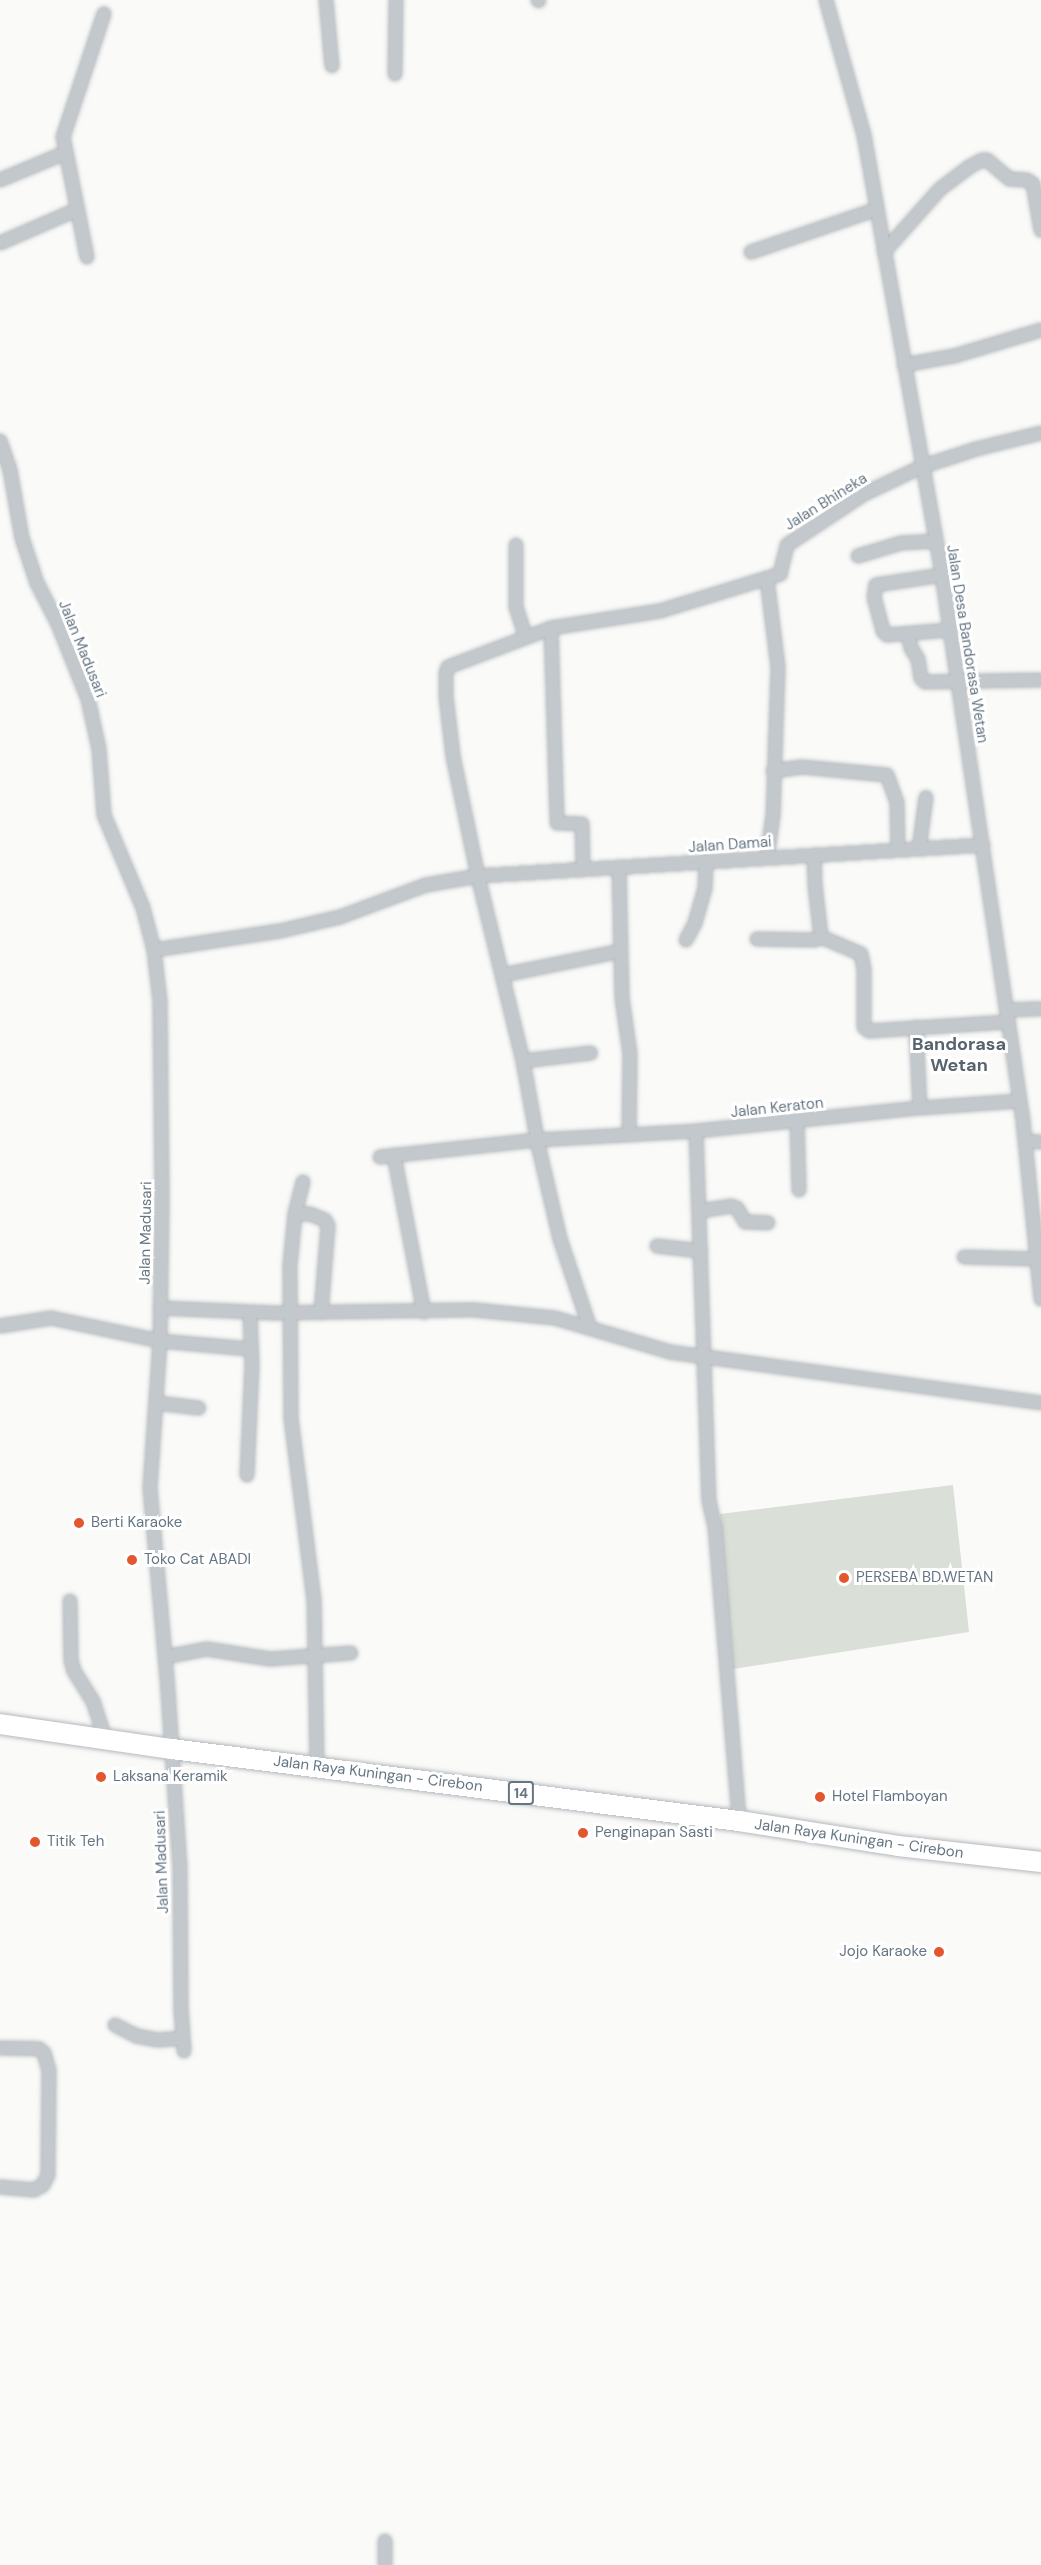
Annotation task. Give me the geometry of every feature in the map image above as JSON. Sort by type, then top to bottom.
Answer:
[{"type":"highway","name":"Jalan Raya Kuningan - Cirebon","points":[[0,1724],[172,1749],[739,1821],[898,1846],[1041,1862]]},
{"type":"street","points":[[326,0],[332,66]]},
{"type":"street","points":[[395,74],[396,0]]},
{"type":"street","name":"Jalan Desa Bandorasa Wetan","points":[[826,0],[864,135],[934,541],[942,575],[1020,1101],[1041,1299]]},
{"type":"street","points":[[87,257],[65,153],[65,128],[104,14]]},
{"type":"street","points":[[0,180],[65,153]]},
{"type":"street","points":[[884,252],[940,189],[982,160],[987,160],[1010,179],[1028,180],[1034,184],[1041,230]]},
{"type":"street","points":[[752,252],[877,209]]},
{"type":"street","points":[[0,243],[76,210]]},
{"type":"street","points":[[904,365],[954,356],[1041,330]]},
{"type":"street","name":"Jalan Bhineka","points":[[766,579],[782,571],[785,551],[791,541],[864,494],[921,467],[976,449],[1041,433]]},
{"type":"street","name":"Jalan Madusari","points":[[0,441],[10,470],[22,538],[37,583],[58,624],[88,699],[99,749],[104,815],[143,908],[154,950],[160,1001],[162,1109],[160,1341],[150,1488],[180,1869],[184,2051]]},
{"type":"street","points":[[858,556],[901,543],[934,541]]},
{"type":"street","points":[[516,544],[516,607],[526,637]]},
{"type":"street","points":[[942,575],[876,585],[873,590],[883,631],[893,636],[950,630]]},
{"type":"street","points":[[590,1328],[560,1239],[537,1140],[523,1061],[478,876],[453,756],[446,673],[448,667],[461,660],[551,628],[660,611],[766,579],[778,667],[773,815],[767,858]]},
{"type":"street","points":[[551,628],[557,823],[582,824],[583,868]]},
{"type":"street","points":[[908,634],[911,648],[918,659],[921,678],[925,682],[1041,680]]},
{"type":"street","points":[[773,771],[802,768],[887,775],[897,802],[898,850]]},
{"type":"street","points":[[919,849],[926,797]]},
{"type":"street","name":"Jalan Damai","points":[[154,950],[280,931],[340,917],[426,885],[478,876],[983,845]]},
{"type":"street","points":[[814,855],[821,937]]},
{"type":"street","points":[[686,940],[695,923],[705,889],[706,861]]},
{"type":"street","points":[[619,867],[623,1009],[630,1054],[629,1135]]},
{"type":"street","points":[[757,939],[815,940],[821,937],[861,954],[864,969],[864,1027],[869,1030],[1008,1016],[1041,1009]]},
{"type":"street","points":[[503,975],[621,951]]},
{"type":"street","points":[[916,1027],[920,1108]]},
{"type":"street","points":[[523,1061],[591,1053]]},
{"type":"street","name":"Jalan Keraton","points":[[380,1157],[537,1140],[696,1131],[920,1108],[1020,1101]]},
{"type":"street","points":[[797,1121],[799,1190]]},
{"type":"street","points":[[696,1131],[700,1211],[702,1357],[709,1501],[716,1526],[739,1821]]},
{"type":"street","points":[[1025,1141],[1041,1142]]},
{"type":"street","points":[[394,1155],[424,1312]]},
{"type":"street","points":[[303,1182],[295,1214],[290,1265],[291,1418],[314,1600],[317,1766]]},
{"type":"street","points":[[700,1211],[730,1206],[736,1208],[745,1222],[768,1223]]},
{"type":"street","points":[[295,1214],[310,1214],[325,1220],[328,1226],[321,1313]]},
{"type":"street","points":[[657,1246],[701,1251]]},
{"type":"street","points":[[964,1257],[1037,1258]]},
{"type":"street","points":[[160,1308],[290,1313],[475,1310],[555,1318],[670,1352],[1041,1403]]},
{"type":"street","points":[[247,1475],[250,1312]]},
{"type":"street","points":[[0,1326],[51,1318],[160,1341],[250,1348]]},
{"type":"street","points":[[157,1403],[199,1408]]},
{"type":"street","points":[[70,1601],[71,1660],[74,1671],[93,1701],[105,1739]]},
{"type":"street","points":[[165,1657],[207,1649],[270,1659],[351,1653]]},
{"type":"street","points":[[115,2025],[137,2036],[157,2040],[183,2038]]},
{"type":"street","points":[[0,2048],[39,2049],[44,2053],[49,2071],[48,2175],[43,2185],[34,2190],[0,2187]]},
{"type":"street","points":[[385,2541],[385,2565]]},
{"type":"shaded area","name":"PERSEBA BD.WETAN","points":[[953,1485],[969,1632],[733,1669],[720,1514]]},
{"type":"place","name":"Berti Karaoke","points":[[79,1523]]},
{"type":"place","name":"Toko Cat ABADI","points":[[132,1560]]},
{"type":"place","name":"PERSEBA BD.WETAN","points":[[844,1578]]},
{"type":"place","name":"Laksana Keramik","points":[[101,1777]]},
{"type":"place","name":"Hotel Flamboyan","points":[[820,1797]]},
{"type":"place","name":"Penginapan Sasti","points":[[583,1833]]},
{"type":"place","name":"Titik Teh","points":[[35,1842]]},
{"type":"place","name":"Jojo Karaoke","points":[[939,1952]]},
{"type":"district","name":"Bandorasa Wetan","points":[[959,1055]]}]
